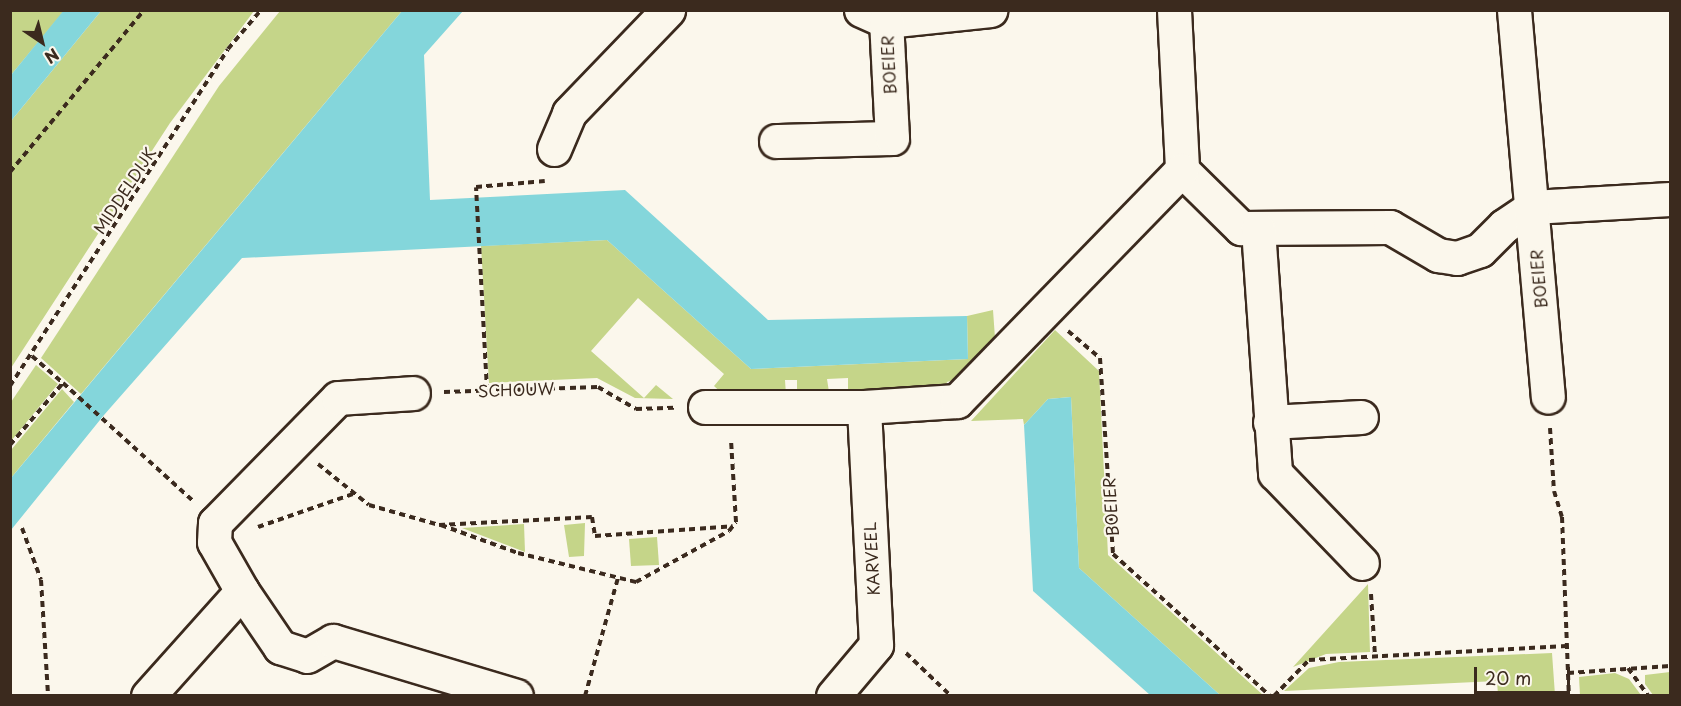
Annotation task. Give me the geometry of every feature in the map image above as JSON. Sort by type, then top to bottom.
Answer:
[{"type":"street","points":[[554,149],[569,113],[668,10]]},
{"type":"street","name":"BOEIER","points":[[776,141],[892,138],[874,16],[990,10]]},
{"type":"street","points":[[1174,10],[1182,170],[1241,228],[1390,227],[1438,255],[1457,258],[1480,250],[1504,226],[1532,207],[1671,199]]},
{"type":"street","name":"BOEIER","points":[[1515,10],[1548,397]]},
{"type":"street","points":[[717,408],[864,407],[957,401],[1182,170]]},
{"type":"street","points":[[1258,229],[1275,473],[1362,563]]},
{"type":"street","points":[[413,393],[338,399],[294,443],[215,532],[242,591],[280,646],[307,656],[333,641],[516,696]]},
{"type":"street","name":"KARVEEL","points":[[864,407],[876,645]]},
{"type":"street","points":[[1270,422],[1361,417]]},
{"type":"street","points":[[148,696],[242,591]]},
{"type":"street","points":[[833,696],[876,645]]},
{"type":"path","points":[[10,172],[144,10]]},
{"type":"path","name":"MIDDELDIJK","points":[[10,386],[32,356],[228,49],[261,10]]},
{"type":"path","points":[[487,390],[476,187],[556,180],[554,149]]},
{"type":"path","name":"BOEIER","points":[[1045,312],[1100,358],[1113,554],[1272,696]]},
{"type":"path","points":[[32,356],[105,421],[215,532],[354,494]]},
{"type":"path","points":[[10,445],[63,383]]},
{"type":"path","name":"SCHOUW","points":[[413,393],[598,387],[636,409],[717,408]]},
{"type":"path","points":[[1548,397],[1554,491],[1562,517],[1569,696]]},
{"type":"path","points":[[717,408],[733,526]]},
{"type":"path","points":[[294,443],[369,505],[439,525],[518,553],[636,582],[733,526]]},
{"type":"path","points":[[439,525],[592,517],[595,536],[733,526]]},
{"type":"path","points":[[22,528],[41,580],[48,696]]},
{"type":"path","points":[[1362,563],[1369,571],[1375,656]]},
{"type":"path","points":[[585,696],[618,578]]},
{"type":"path","points":[[876,645],[907,653],[951,696]]},
{"type":"path","points":[[1272,696],[1309,660],[1567,646]]},
{"type":"path","points":[[1568,673],[1671,666]]},
{"type":"path","points":[[1628,668],[1648,696]]},
{"type":"green space","points":[[11,11],[64,11],[11,75]]},
{"type":"green space","points":[[101,11],[254,11],[170,123],[11,368],[11,121]]},
{"type":"green space","points":[[280,11],[402,11],[81,394],[41,358],[219,86]]},
{"type":"green space","points":[[607,240],[751,369],[968,359],[967,316],[993,310],[995,338],[960,378],[947,382],[945,388],[848,392],[848,378],[827,379],[829,392],[797,393],[797,380],[785,380],[786,395],[727,398],[714,386],[724,374],[638,298],[591,351],[644,398],[656,385],[673,399],[635,398],[597,378],[489,383],[481,246]]},
{"type":"green space","points":[[1055,330],[1099,371],[1108,555],[1263,695],[1220,695],[1079,568],[1071,397],[1048,399],[1024,425],[1023,419],[971,421]]},
{"type":"green space","points":[[36,365],[58,384],[11,441],[11,402]]},
{"type":"green space","points":[[62,389],[74,402],[11,478],[11,450]]},
{"type":"green space","points":[[585,523],[584,556],[569,557],[564,525]]},
{"type":"green space","points":[[524,524],[525,552],[462,528]]},
{"type":"green space","points":[[657,537],[659,565],[631,566],[629,539]]},
{"type":"green space","points":[[1368,584],[1370,652],[1326,654],[1293,667]]},
{"type":"green space","points":[[1552,653],[1555,695],[1498,695],[1497,681],[1284,691],[1309,668],[1339,662]]},
{"type":"green space","points":[[1670,672],[1670,695],[1653,695],[1645,684],[1645,675]]},
{"type":"green space","points":[[1615,673],[1629,679],[1641,695],[1580,695],[1579,677]]},
{"type":"water","points":[[64,10],[101,11],[11,121],[11,75]]},
{"type":"water","points":[[402,11],[463,11],[424,55],[430,200],[625,190],[768,320],[967,316],[968,359],[751,369],[607,240],[242,258],[104,415],[11,530],[11,478]]},
{"type":"water","points":[[1071,397],[1079,568],[1220,695],[1150,695],[1033,591],[1024,425],[1048,399]]}]
